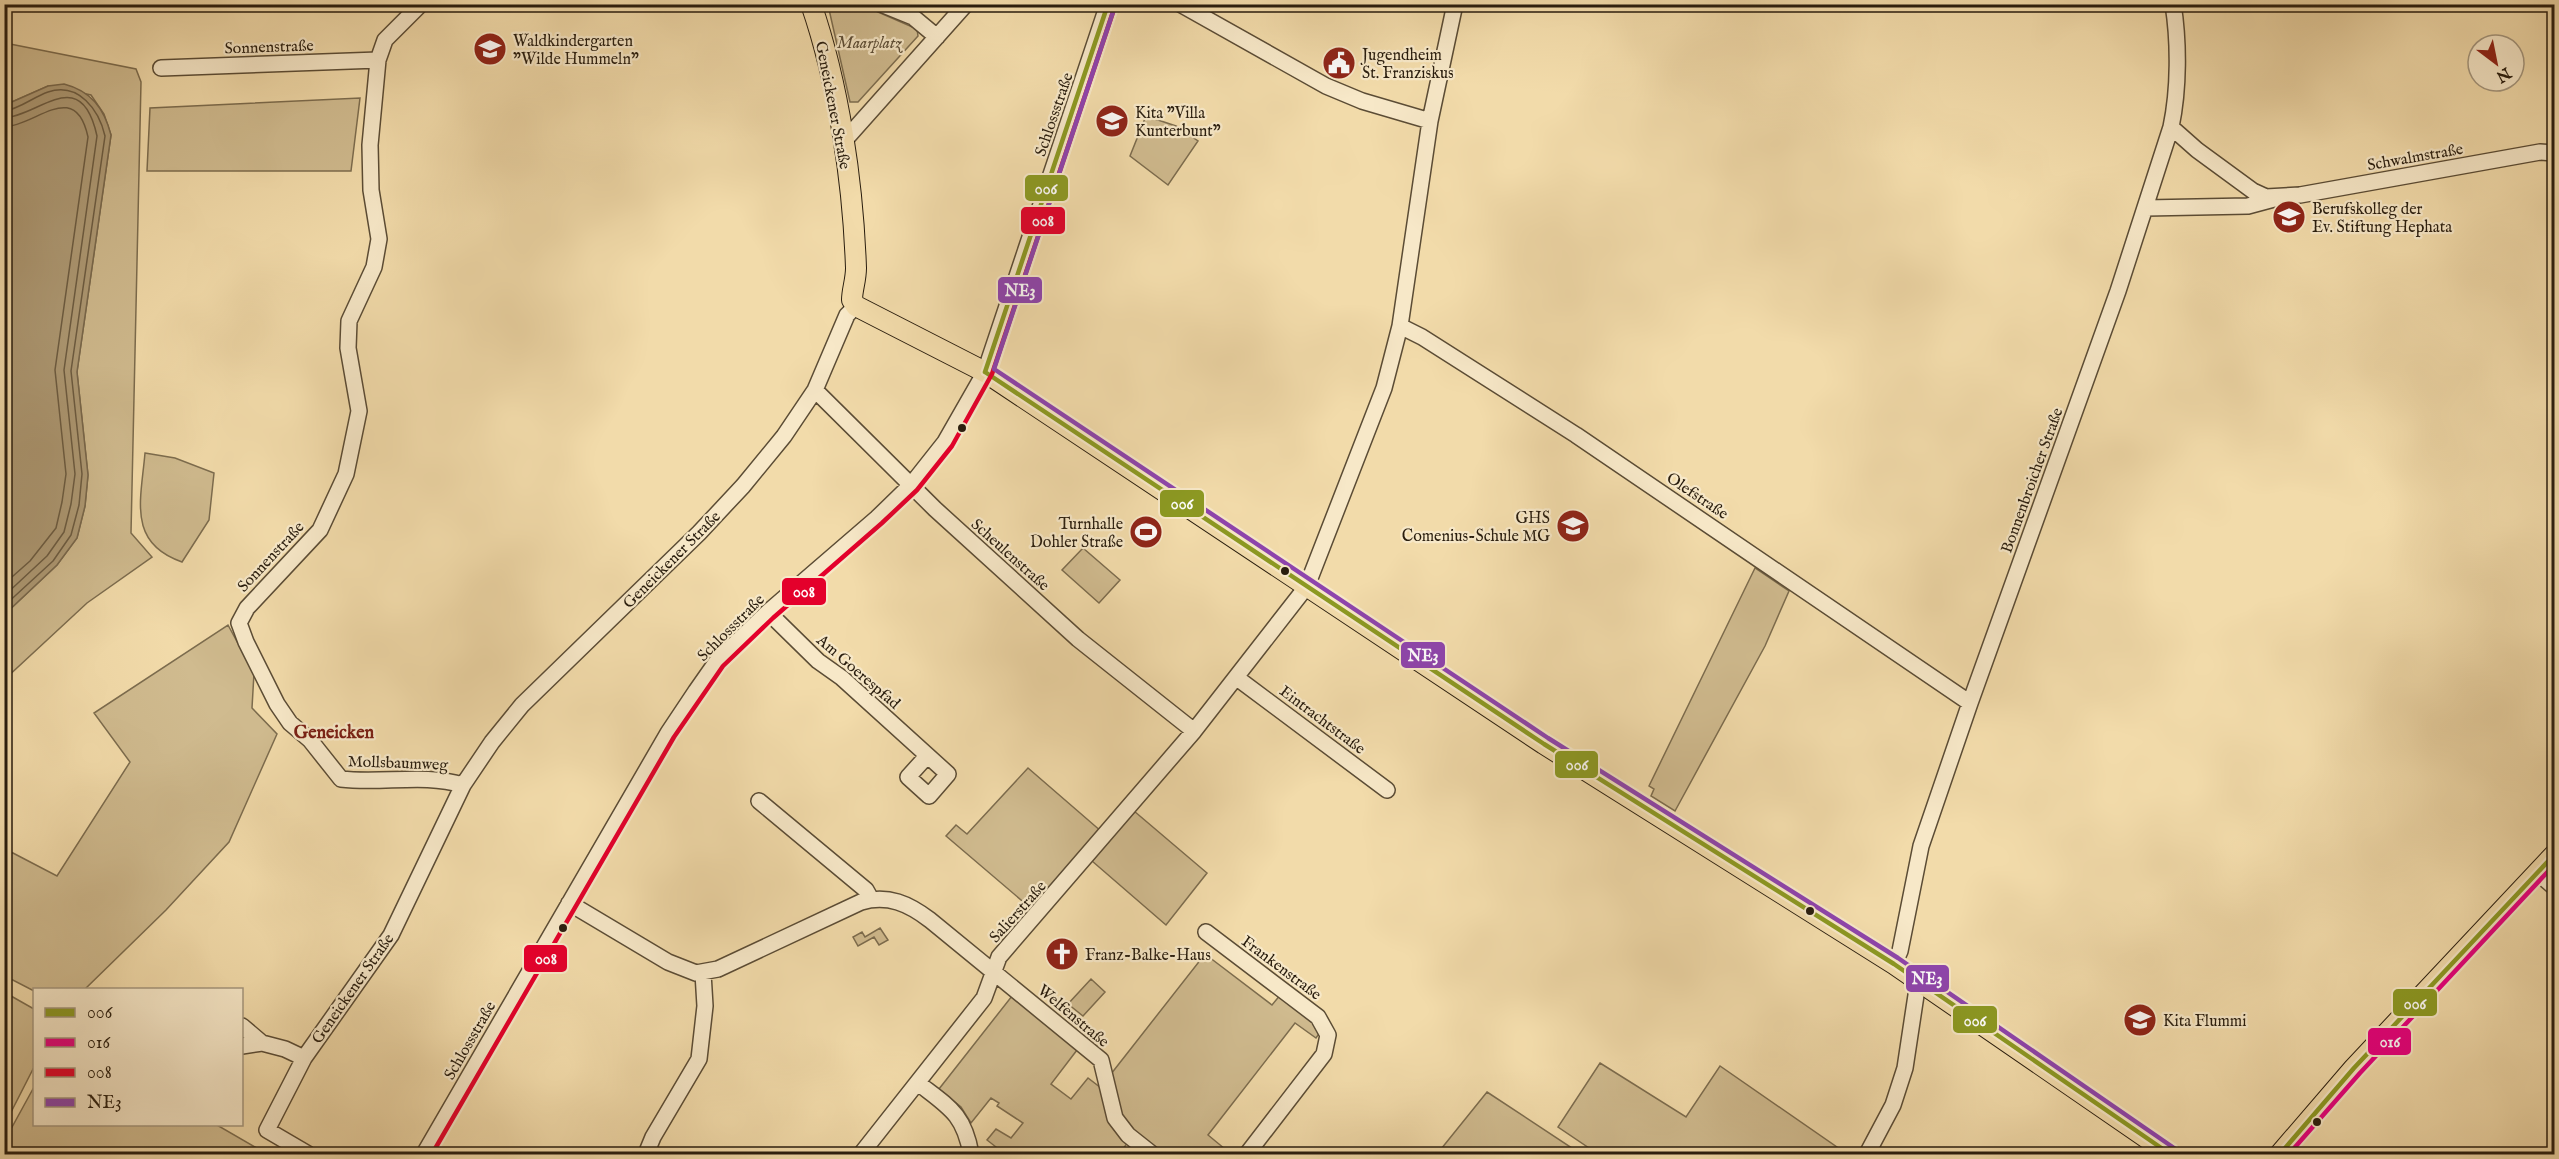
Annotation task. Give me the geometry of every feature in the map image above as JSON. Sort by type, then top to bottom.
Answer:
[{"type":"main road","name":"Geneickener Straße","points":[[811,4],[818,25],[844,141],[856,269],[852,300],[856,306]]},
{"type":"main road","points":[[856,306],[985,372],[1544,744],[1894,964],[2170,1155]]},
{"type":"main road","points":[[2280,1155],[2354,1068],[2554,855]]},
{"type":"street","name":"Sonnenstraße","points":[[239,623],[247,608],[320,530],[346,474],[359,411],[348,348],[349,321],[374,267],[380,239],[371,190],[370,145],[378,60],[385,40],[421,4]]},
{"type":"street","points":[[881,4],[913,17],[937,37]]},
{"type":"street","points":[[844,141],[966,4]]},
{"type":"street","name":"Schlossstraße","points":[[424,1155],[668,733],[717,661],[768,612],[878,518],[945,442],[985,372],[1108,4]]},
{"type":"street","points":[[1180,4],[1326,86],[1362,101],[1430,121]]},
{"type":"street","name":"Salierstraße","points":[[861,1155],[984,998],[999,957],[1194,731],[1307,586],[1384,388],[1400,326],[1430,121],[1455,4]]},
{"type":"street","name":"Bonnenbroicher Straße","points":[[1894,964],[1900,951],[1921,846],[2146,208],[2170,127],[2174,111],[2176,58],[2173,4]]},
{"type":"street","name":"Sonnenstraße","points":[[161,68],[378,60]]},
{"type":"street","name":"Schwalmstraße","points":[[2170,127],[2242,185],[2266,197],[2281,198]]},
{"type":"street","name":"Schwalmstraße","points":[[2146,208],[2248,206],[2281,198],[2540,152],[2554,153]]},
{"type":"street","name":"Geneickener Straße","points":[[308,1155],[267,1130],[304,1058],[372,965],[391,935],[463,785],[522,705],[699,533],[743,486],[784,436],[815,390],[847,315],[856,306]]},
{"type":"street","name":"Olefstraße","points":[[1400,326],[1422,337],[1586,441],[1970,703]]},
{"type":"street","name":"Scheulenstraße","points":[[815,390],[910,484],[1078,639],[1194,731]]},
{"type":"street","name":"Am Goerespfad","points":[[768,612],[818,661],[842,678],[927,756]]},
{"type":"street","name":"Mollsbaumweg","points":[[239,623],[277,704],[290,723],[310,740],[341,779],[360,782],[443,779],[463,785]]},
{"type":"street","name":"Eintrachtstraße","points":[[1237,678],[1387,790]]},
{"type":"street","points":[[569,903],[676,967],[703,973],[731,964],[870,899],[866,890],[759,801]]},
{"type":"street","points":[[2539,873],[2554,887]]},
{"type":"street","name":"Welfenstraße","points":[[870,899],[899,901],[918,911],[1101,1060],[1115,1118],[1128,1135],[1152,1155]]},
{"type":"street","name":"Frankenstraße","points":[[1206,932],[1318,1017],[1328,1035],[1324,1054],[1247,1155]]},
{"type":"street","points":[[646,1155],[653,1137],[699,1059],[705,1006],[703,973]]},
{"type":"street","points":[[1867,1155],[1893,1105],[1905,1068],[1918,981]]},
{"type":"street","name":"Geneickener Straße","points":[[243,1027],[262,1043],[285,1049],[304,1058]]},
{"type":"street","name":"Geneickener Straße","points":[[243,1047],[262,1043]]},
{"type":"street","points":[[918,1083],[956,1112],[964,1126],[971,1155]]},
{"type":"green space","name":"Maarplatz","points":[[828,5],[862,5],[917,29],[918,36],[858,102],[850,102]]},
{"type":"green space","points":[[5,43],[136,69],[141,82],[131,533],[152,557],[87,603],[5,679],[5,614],[57,565],[77,538],[85,506],[88,475],[77,372],[111,135],[104,114],[91,95],[48,86],[5,105]]},
{"type":"green space","points":[[360,98],[351,171],[147,171],[150,108]]},
{"type":"green space","points":[[1146,116],[1176,126],[1198,141],[1168,185],[1130,156]]},
{"type":"green space","points":[[145,453],[175,458],[214,473],[209,520],[182,562],[164,554],[152,544],[145,532],[140,503]]},
{"type":"green space","points":[[1083,548],[1120,580],[1099,603],[1062,570]]},
{"type":"green space","points":[[1755,568],[1789,591],[1765,646],[1675,811],[1651,796],[1654,789],[1649,786]]},
{"type":"green space","points":[[228,625],[254,673],[252,708],[277,734],[229,842],[166,910],[86,988],[33,988],[33,990],[5,976],[5,885],[11,852],[57,876],[130,762],[94,713]]},
{"type":"green space","points":[[1028,768],[1102,832],[1034,911],[946,836],[956,825],[967,834]]},
{"type":"green space","points":[[1134,811],[1207,873],[1166,925],[1092,861]]},
{"type":"green space","points":[[880,928],[888,940],[879,945],[874,937],[858,946],[853,937],[862,932],[865,937]]},
{"type":"green space","points":[[1205,954],[1272,1005],[1281,994],[1312,1018],[1321,1031],[1316,1038],[1295,1023],[1208,1135],[1231,1154],[1164,1154],[1127,1125],[1120,1111],[1111,1074]]},
{"type":"green space","points":[[1091,979],[1105,992],[1083,1016],[1068,1004]]},
{"type":"green space","points":[[4,992],[33,1008],[33,1069],[5,1124]]},
{"type":"green space","points":[[1012,996],[1077,1050],[1051,1084],[1071,1099],[1088,1078],[1101,1088],[1129,1141],[1122,1150],[1128,1154],[1005,1154],[987,1140],[996,1129],[1011,1138],[1023,1123],[997,1106],[999,1103],[991,1098],[971,1123],[961,1107],[939,1089]]},
{"type":"green space","points":[[1600,1063],[1686,1117],[1720,1066],[1847,1154],[1598,1154],[1558,1127]]},
{"type":"green space","points":[[33,1089],[33,1126],[219,1126],[267,1154],[5,1154],[5,1140]]},
{"type":"green space","points":[[1487,1092],[1581,1154],[1437,1154]]},
{"type":"water","points":[[64,84],[82,91],[95,102],[111,135],[77,372],[88,475],[85,506],[77,538],[57,565],[5,614],[5,105],[48,86]]},
{"type":"transit line","name":"006","points":[[985,372],[1108,4]]},
{"type":"transit line","name":"008","points":[[432,1154],[674,737],[723,666],[773,618],[917,490],[952,446],[992,374],[1115,6]]},
{"type":"transit line","name":"NE3","points":[[1115,6],[994,369],[1548,738],[1898,958],[2174,1148]]},
{"type":"transit line","name":"006","points":[[985,372],[1544,744],[1894,964],[2170,1154]]},
{"type":"transit line","name":"006","points":[[2280,1154],[2354,1068],[2554,855]]},
{"type":"transit line","name":"016","points":[[2289,1154],[2360,1073],[2554,865]]},
{"type":"place","name":"Waldkindergarten \"Wilde Hummeln\"","points":[[490,49]]},
{"type":"place","name":"Jugendheim St. Franziskus","points":[[1339,63]]},
{"type":"place","name":"Kita \"Villa Kunterbunt\"","points":[[1112,121]]},
{"type":"place","name":"Berufskolleg der Ev. Stiftung Hephata","points":[[2289,217]]},
{"type":"place","name":"GHS Comenius-Schule MG","points":[[1573,526]]},
{"type":"place","name":"Turnhalle Dohler Straße","points":[[1146,532]]},
{"type":"place","name":"Franz-Balke-Haus","points":[[1062,954]]},
{"type":"place","name":"Kita Flummi","points":[[2140,1020]]},
{"type":"district","name":"Geneicken","points":[[334,732]]}]
